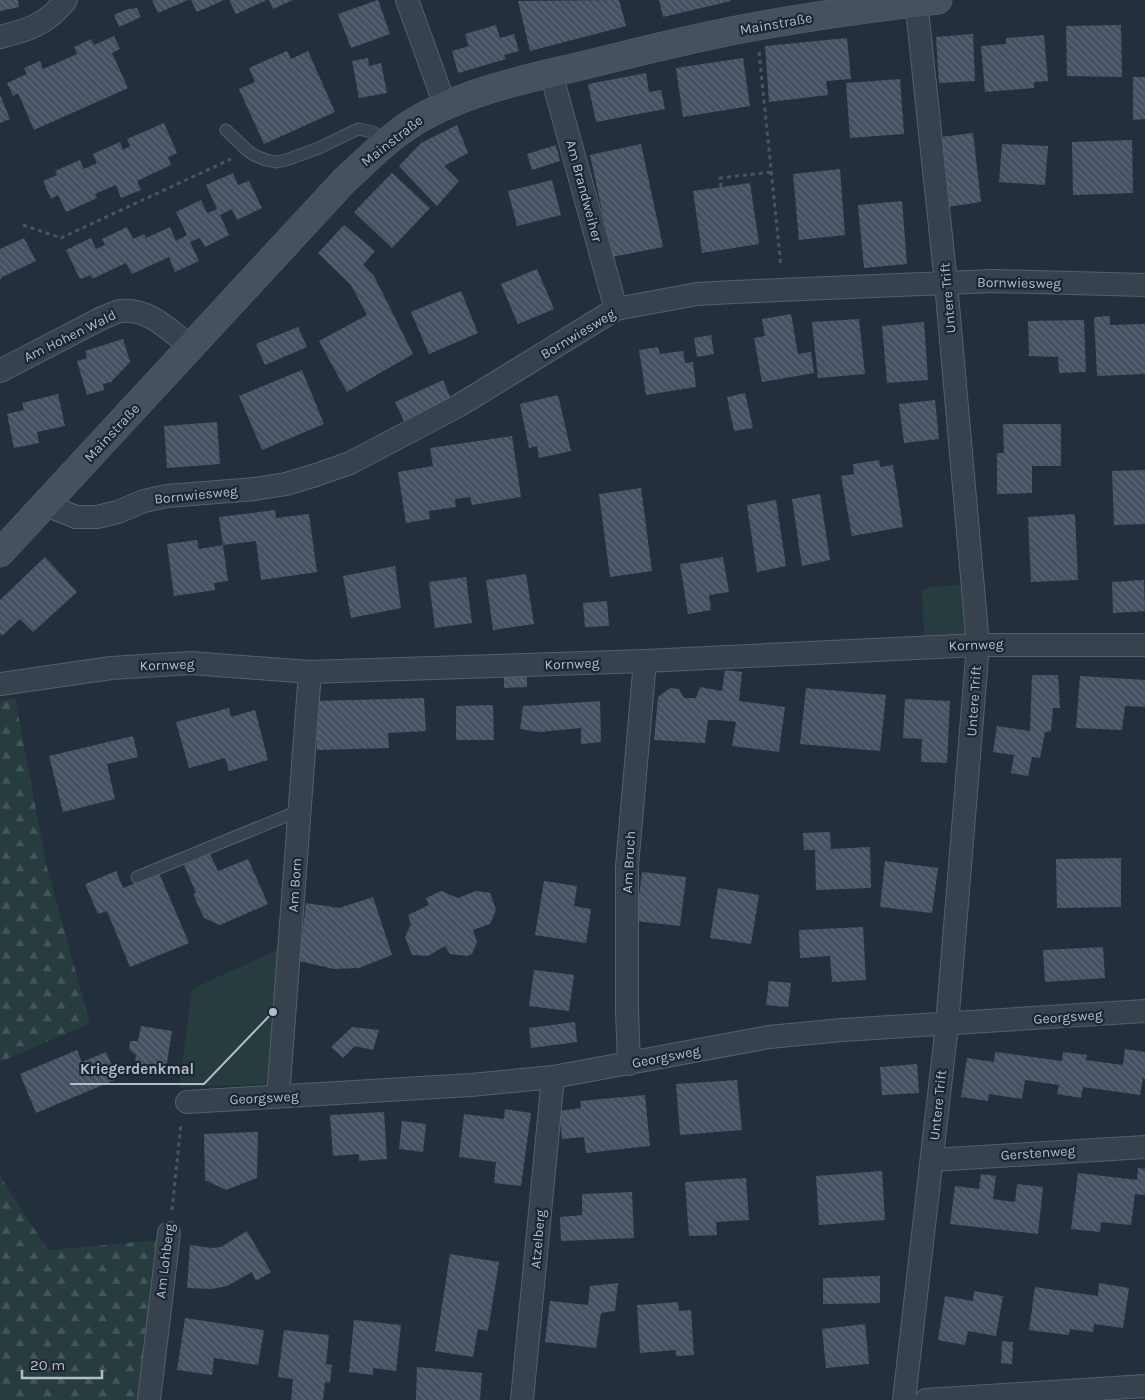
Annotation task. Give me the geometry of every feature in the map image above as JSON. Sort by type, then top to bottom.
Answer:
[{"type":"main road","name":"Mainstraße","points":[[0,553],[344,181],[384,144],[408,125],[445,105],[476,93],[658,47],[757,26],[924,1]]},
{"type":"street","points":[[0,37],[28,30],[41,23],[52,16],[66,0]]},
{"type":"street","points":[[407,0],[445,105]]},
{"type":"street","name":"Untere Trift","points":[[904,1400],[947,1024],[978,645],[946,283],[924,1]]},
{"type":"street","name":"Am Brandweiher","points":[[551,73],[616,309]]},
{"type":"street","name":"Bornwiesweg","points":[[46,505],[76,516],[97,517],[118,512],[144,501],[167,496],[254,489],[286,484],[316,475],[350,463],[458,406],[616,309],[697,294],[783,290],[993,281],[1145,285]]},
{"type":"street","name":"Am Hohen Wald","points":[[0,371],[119,311],[136,311],[150,316],[191,347]]},
{"type":"street","name":"Kornweg","points":[[0,684],[111,668],[191,663],[310,672],[645,661],[978,645],[1145,644]]},
{"type":"street","name":"Am Bruch","points":[[629,1064],[627,866],[645,661]]},
{"type":"street","name":"Am Born","points":[[278,1097],[310,672]]},
{"type":"street","name":"Georgsweg","points":[[184,1112],[278,1097],[471,1085],[553,1077],[769,1037],[842,1030],[1145,1012]]},
{"type":"street","name":"Atzelberg","points":[[522,1400],[553,1077]]},
{"type":"street","name":"Gerstenweg","points":[[932,1160],[1145,1147]]},
{"type":"street","name":"Am Lohberg","points":[[149,1400],[169,1233]]},
{"type":"street","points":[[926,1400],[1145,1386]]},
{"type":"lane","points":[[226,130],[248,151],[266,160],[276,162],[319,148],[358,128],[373,132],[384,144]]},
{"type":"lane","points":[[137,877],[301,810]]},
{"type":"path","points":[[760,58],[783,290]]},
{"type":"path","points":[[23,225],[61,238],[248,151]]},
{"type":"path","points":[[721,187],[720,178],[772,172]]},
{"type":"path","name":"Am Lohberg","points":[[169,1233],[184,1112]]},
{"type":"green space","points":[[967,584],[971,634],[924,638],[922,590],[931,587]]},
{"type":"green space","points":[[15,698],[47,868],[90,1023],[0,1062],[0,701]]},
{"type":"green space","points":[[281,948],[268,1084],[179,1087],[192,989]]},
{"type":"green space","points":[[0,1176],[48,1250],[160,1240],[142,1400],[0,1400]]},
{"type":"building","points":[[0,0],[18,0],[19,7],[0,11]]},
{"type":"building","points":[[152,0],[188,0],[158,13]]},
{"type":"building","points":[[191,0],[224,0],[197,12]]},
{"type":"building","points":[[229,0],[267,0],[236,14]]},
{"type":"building","points":[[269,0],[293,0],[273,9]]},
{"type":"building","points":[[378,0],[390,34],[351,48],[338,14]]},
{"type":"building","points":[[619,0],[626,26],[530,51],[518,1]]},
{"type":"building","points":[[659,0],[730,0],[731,1],[663,17]]},
{"type":"building","points":[[137,8],[141,17],[119,27],[114,15],[128,9]]},
{"type":"building","points":[[496,25],[500,38],[514,34],[519,51],[504,55],[506,59],[458,73],[452,51],[469,46],[465,34]]},
{"type":"building","points":[[1121,25],[1122,77],[1067,76],[1066,26]]},
{"type":"building","points":[[973,34],[975,81],[939,83],[936,37]]},
{"type":"building","points":[[1044,35],[1048,81],[1034,82],[1034,88],[985,92],[981,46],[1006,44],[1006,38]]},
{"type":"building","points":[[114,36],[120,49],[112,53],[128,88],[34,130],[18,93],[13,96],[7,83],[27,74],[24,68],[40,61],[43,69],[77,54],[74,47],[91,39],[94,45]]},
{"type":"building","points":[[847,38],[851,79],[826,81],[828,95],[769,102],[765,46]]},
{"type":"building","points":[[287,51],[291,59],[308,51],[335,112],[264,144],[239,89],[255,82],[249,68]]},
{"type":"building","points":[[368,58],[369,66],[381,63],[387,93],[359,98],[352,61]]},
{"type":"building","points":[[743,58],[750,106],[683,117],[676,68]]},
{"type":"building","points":[[646,73],[649,92],[661,90],[665,109],[596,122],[588,84]]},
{"type":"building","points":[[1133,77],[1145,77],[1145,119],[1133,120]]},
{"type":"building","points":[[900,79],[904,134],[850,138],[846,83]]},
{"type":"building","points":[[0,95],[10,119],[0,123]]},
{"type":"building","points":[[164,123],[177,153],[168,157],[171,165],[137,181],[141,190],[121,198],[116,185],[95,194],[97,198],[66,212],[58,195],[51,199],[43,181],[57,175],[55,171],[80,160],[84,169],[97,163],[93,154],[120,142],[123,150],[130,146],[127,139]]},
{"type":"building","points":[[457,125],[468,153],[444,166],[459,181],[437,206],[399,166],[421,143]]},
{"type":"building","points":[[973,133],[981,202],[947,207],[940,137]]},
{"type":"building","points":[[1132,140],[1133,193],[1073,195],[1072,142]]},
{"type":"building","points":[[641,144],[663,247],[612,257],[590,155]]},
{"type":"building","points":[[1002,144],[1048,146],[1045,185],[999,182]]},
{"type":"building","points":[[556,145],[560,161],[532,170],[527,154]]},
{"type":"building","points":[[840,169],[845,235],[799,240],[793,174]]},
{"type":"building","points":[[233,173],[238,185],[249,181],[262,208],[237,220],[232,209],[220,215],[229,235],[205,247],[200,238],[190,242],[199,261],[175,272],[169,257],[132,274],[126,263],[92,279],[91,275],[80,279],[66,250],[91,238],[96,249],[105,245],[102,239],[127,227],[133,239],[144,234],[146,238],[170,227],[176,241],[187,235],[176,212],[201,200],[207,213],[217,209],[206,185]]},
{"type":"building","points":[[392,173],[430,208],[392,248],[354,212]]},
{"type":"building","points":[[552,180],[561,215],[517,226],[508,191]]},
{"type":"building","points":[[750,183],[759,244],[702,253],[693,191]]},
{"type":"building","points":[[902,201],[907,264],[864,268],[858,205]]},
{"type":"building","points":[[344,225],[375,251],[363,265],[374,276],[413,354],[347,392],[319,341],[367,315],[351,285],[318,253]]},
{"type":"building","points":[[24,238],[36,261],[2,277],[0,280],[0,249]]},
{"type":"building","points":[[537,269],[554,309],[518,324],[501,284]]},
{"type":"building","points":[[461,291],[478,333],[429,354],[411,312]]},
{"type":"building","points":[[791,314],[798,354],[811,352],[814,373],[762,382],[754,338],[765,336],[762,319]]},
{"type":"building","points":[[1110,316],[1110,325],[1145,324],[1145,374],[1097,376],[1094,317]]},
{"type":"building","points":[[859,319],[865,374],[818,378],[812,322]]},
{"type":"building","points":[[1084,320],[1086,372],[1059,373],[1058,357],[1029,356],[1028,321]]},
{"type":"building","points":[[924,322],[928,380],[887,383],[882,326]]},
{"type":"building","points":[[298,327],[307,347],[265,365],[256,344]]},
{"type":"building","points":[[711,335],[714,354],[697,357],[694,338]]},
{"type":"building","points":[[123,339],[130,362],[111,382],[103,384],[104,390],[87,395],[77,361],[87,358],[85,351]]},
{"type":"building","points":[[658,347],[660,354],[683,351],[685,363],[693,362],[696,387],[646,395],[639,350]]},
{"type":"building","points":[[302,370],[324,424],[262,450],[239,396]]},
{"type":"building","points":[[443,380],[451,399],[404,421],[395,402]]},
{"type":"building","points":[[745,393],[753,428],[734,431],[727,397]]},
{"type":"building","points":[[58,394],[65,426],[37,432],[39,443],[14,448],[7,414],[24,410],[22,403]]},
{"type":"building","points":[[558,395],[571,451],[539,458],[537,446],[529,448],[520,404]]},
{"type":"building","points":[[935,400],[939,439],[904,443],[899,404]]},
{"type":"building","points":[[217,422],[220,464],[167,468],[164,426]]},
{"type":"building","points":[[1003,424],[1061,424],[1061,466],[1032,466],[1032,493],[997,494],[997,453],[1004,453]]},
{"type":"building","points":[[512,436],[521,497],[472,505],[470,497],[455,499],[456,507],[429,511],[430,519],[406,523],[398,472],[433,466],[430,448]]},
{"type":"building","points":[[879,460],[880,467],[893,465],[903,527],[852,536],[841,476],[854,474],[853,464]]},
{"type":"building","points":[[1145,470],[1145,524],[1114,525],[1112,471]]},
{"type":"building","points":[[641,488],[652,571],[610,577],[599,494]]},
{"type":"building","points":[[820,494],[830,560],[802,566],[792,499]]},
{"type":"building","points":[[776,500],[786,566],[757,572],[747,505]]},
{"type":"building","points":[[275,510],[276,518],[309,514],[317,572],[261,580],[256,541],[223,545],[219,517]]},
{"type":"building","points":[[1075,514],[1078,580],[1031,582],[1028,517]]},
{"type":"building","points":[[197,540],[199,549],[223,545],[228,581],[214,583],[215,590],[174,596],[167,544]]},
{"type":"building","points":[[45,557],[77,592],[33,632],[20,619],[2,636],[0,633],[0,600]]},
{"type":"building","points":[[723,557],[729,592],[709,595],[711,610],[688,614],[680,564]]},
{"type":"building","points":[[395,566],[401,608],[351,618],[343,576]]},
{"type":"building","points":[[526,574],[534,624],[493,630],[486,580]]},
{"type":"building","points":[[466,577],[472,623],[435,628],[429,582]]},
{"type":"building","points":[[1144,580],[1145,611],[1113,613],[1112,582]]},
{"type":"building","points":[[607,601],[609,626],[585,627],[583,603]]},
{"type":"building","points":[[725,670],[742,672],[739,701],[785,707],[779,752],[732,746],[736,722],[719,720],[708,720],[705,743],[654,740],[658,697],[670,688],[679,689],[684,698],[696,698],[700,687],[722,691]]},
{"type":"building","points":[[1032,675],[1058,675],[1060,708],[1053,708],[1051,731],[1045,732],[1040,758],[1032,757],[1028,776],[1011,773],[1014,755],[993,752],[997,726],[1030,731]]},
{"type":"building","points":[[527,676],[527,687],[504,688],[504,677]]},
{"type":"building","points":[[1080,676],[1145,680],[1145,707],[1125,706],[1122,730],[1076,728]]},
{"type":"building","points":[[806,688],[886,695],[880,751],[800,744]]},
{"type":"building","points":[[424,698],[426,731],[388,733],[389,748],[317,750],[316,701]]},
{"type":"building","points":[[905,699],[950,701],[947,763],[921,762],[922,739],[903,738]]},
{"type":"building","points":[[600,701],[601,742],[581,744],[581,728],[539,732],[520,729],[523,706]]},
{"type":"building","points":[[493,705],[494,740],[456,740],[456,706]]},
{"type":"building","points":[[229,708],[231,717],[255,710],[268,760],[229,771],[225,758],[189,768],[176,722]]},
{"type":"building","points":[[133,736],[138,757],[107,764],[115,799],[63,812],[49,756]]},
{"type":"building","points":[[830,832],[831,849],[870,847],[871,888],[816,890],[815,850],[804,850],[803,833]]},
{"type":"building","points":[[210,854],[218,871],[248,859],[268,904],[220,925],[204,918],[193,894],[196,893],[184,865]]},
{"type":"building","points":[[1121,858],[1121,907],[1057,908],[1056,859]]},
{"type":"building","points":[[885,861],[938,868],[932,913],[880,907]]},
{"type":"building","points":[[116,871],[123,888],[159,873],[189,943],[130,967],[107,911],[98,914],[85,884]]},
{"type":"building","points":[[642,872],[686,877],[680,926],[636,921]]},
{"type":"building","points":[[544,881],[577,886],[574,906],[591,909],[586,943],[535,935]]},
{"type":"building","points":[[718,888],[759,895],[751,944],[710,938]]},
{"type":"building","points":[[441,891],[458,898],[476,891],[490,893],[496,910],[490,924],[473,930],[477,942],[472,954],[467,956],[450,954],[445,946],[428,956],[412,955],[405,937],[411,924],[408,915],[429,905],[426,898]]},
{"type":"building","points":[[373,897],[392,955],[359,968],[334,969],[299,961],[306,903],[339,908]]},
{"type":"building","points":[[863,927],[866,980],[832,982],[830,956],[800,958],[799,930]]},
{"type":"building","points":[[1103,947],[1105,978],[1045,982],[1043,950]]},
{"type":"building","points":[[534,970],[574,975],[569,1011],[529,1006]]},
{"type":"building","points":[[769,981],[791,983],[788,1007],[766,1005]]},
{"type":"building","points":[[575,1022],[577,1042],[531,1048],[529,1028]]},
{"type":"building","points":[[141,1026],[172,1031],[165,1075],[134,1070],[136,1055],[129,1049],[130,1041],[138,1041]]},
{"type":"building","points":[[352,1027],[379,1030],[373,1050],[355,1046],[343,1058],[331,1047]]},
{"type":"building","points":[[1125,1049],[1145,1052],[1145,1079],[1143,1078],[1140,1095],[1083,1087],[1081,1098],[1057,1094],[1059,1085],[1025,1080],[1022,1099],[989,1094],[988,1101],[961,1097],[967,1058],[994,1062],[995,1052],[1062,1061],[1063,1052],[1087,1055],[1086,1060],[1123,1065]]},
{"type":"building","points":[[77,1050],[82,1062],[106,1052],[117,1079],[36,1113],[20,1074]]},
{"type":"building","points":[[917,1064],[919,1093],[882,1095],[880,1067]]},
{"type":"building","points":[[737,1080],[742,1130],[680,1135],[676,1084]]},
{"type":"building","points":[[645,1095],[650,1146],[586,1153],[584,1137],[562,1139],[559,1111],[581,1108],[580,1101]]},
{"type":"building","points":[[505,1109],[531,1113],[521,1186],[494,1183],[496,1162],[459,1157],[464,1114],[504,1119]]},
{"type":"building","points":[[384,1112],[387,1159],[359,1161],[359,1154],[333,1156],[330,1115]]},
{"type":"building","points":[[402,1121],[426,1124],[423,1152],[399,1149]]},
{"type":"building","points":[[258,1132],[257,1178],[226,1190],[205,1180],[204,1134]]},
{"type":"building","points":[[1138,1168],[1145,1169],[1145,1195],[1135,1194],[1131,1225],[1101,1222],[1100,1232],[1071,1229],[1078,1173],[1137,1180]]},
{"type":"building","points":[[882,1171],[885,1220],[819,1225],[816,1176]]},
{"type":"building","points":[[981,1174],[996,1176],[993,1199],[1015,1202],[1017,1184],[1043,1187],[1038,1234],[950,1224],[955,1186],[979,1189]]},
{"type":"building","points":[[746,1178],[749,1220],[716,1222],[717,1235],[689,1236],[685,1182]]},
{"type":"building","points":[[632,1192],[634,1238],[561,1241],[560,1217],[582,1215],[582,1194]]},
{"type":"building","points":[[247,1231],[271,1272],[256,1281],[252,1272],[227,1286],[212,1289],[187,1288],[190,1245],[212,1248],[221,1247]]},
{"type":"building","points":[[450,1254],[499,1262],[488,1331],[478,1329],[473,1357],[435,1351]]},
{"type":"building","points":[[880,1276],[880,1303],[823,1304],[823,1278]]},
{"type":"building","points":[[618,1283],[615,1311],[601,1313],[596,1348],[545,1342],[550,1301],[588,1305],[590,1286]]},
{"type":"building","points":[[1099,1283],[1129,1288],[1123,1328],[1094,1324],[1093,1332],[1070,1329],[1069,1335],[1029,1330],[1035,1287],[1098,1296]]},
{"type":"building","points":[[974,1291],[1003,1296],[996,1336],[968,1331],[965,1345],[938,1340],[945,1296],[973,1301]]},
{"type":"building","points":[[678,1302],[679,1311],[691,1310],[694,1355],[676,1356],[676,1350],[640,1353],[637,1305]]},
{"type":"building","points":[[185,1318],[264,1330],[258,1365],[214,1358],[212,1375],[177,1370]]},
{"type":"building","points":[[354,1320],[401,1325],[396,1371],[373,1368],[373,1375],[349,1372]]},
{"type":"building","points":[[865,1324],[869,1364],[826,1368],[822,1329]]},
{"type":"building","points":[[284,1330],[329,1335],[326,1364],[332,1365],[330,1383],[325,1382],[323,1400],[291,1400],[293,1379],[278,1377]]},
{"type":"building","points":[[1002,1341],[1013,1342],[1012,1364],[1001,1363]]},
{"type":"building","points":[[417,1367],[482,1373],[480,1400],[416,1400]]},
{"type":"place","name":"Kriegerdenkmal","points":[[273,1012]]}]
